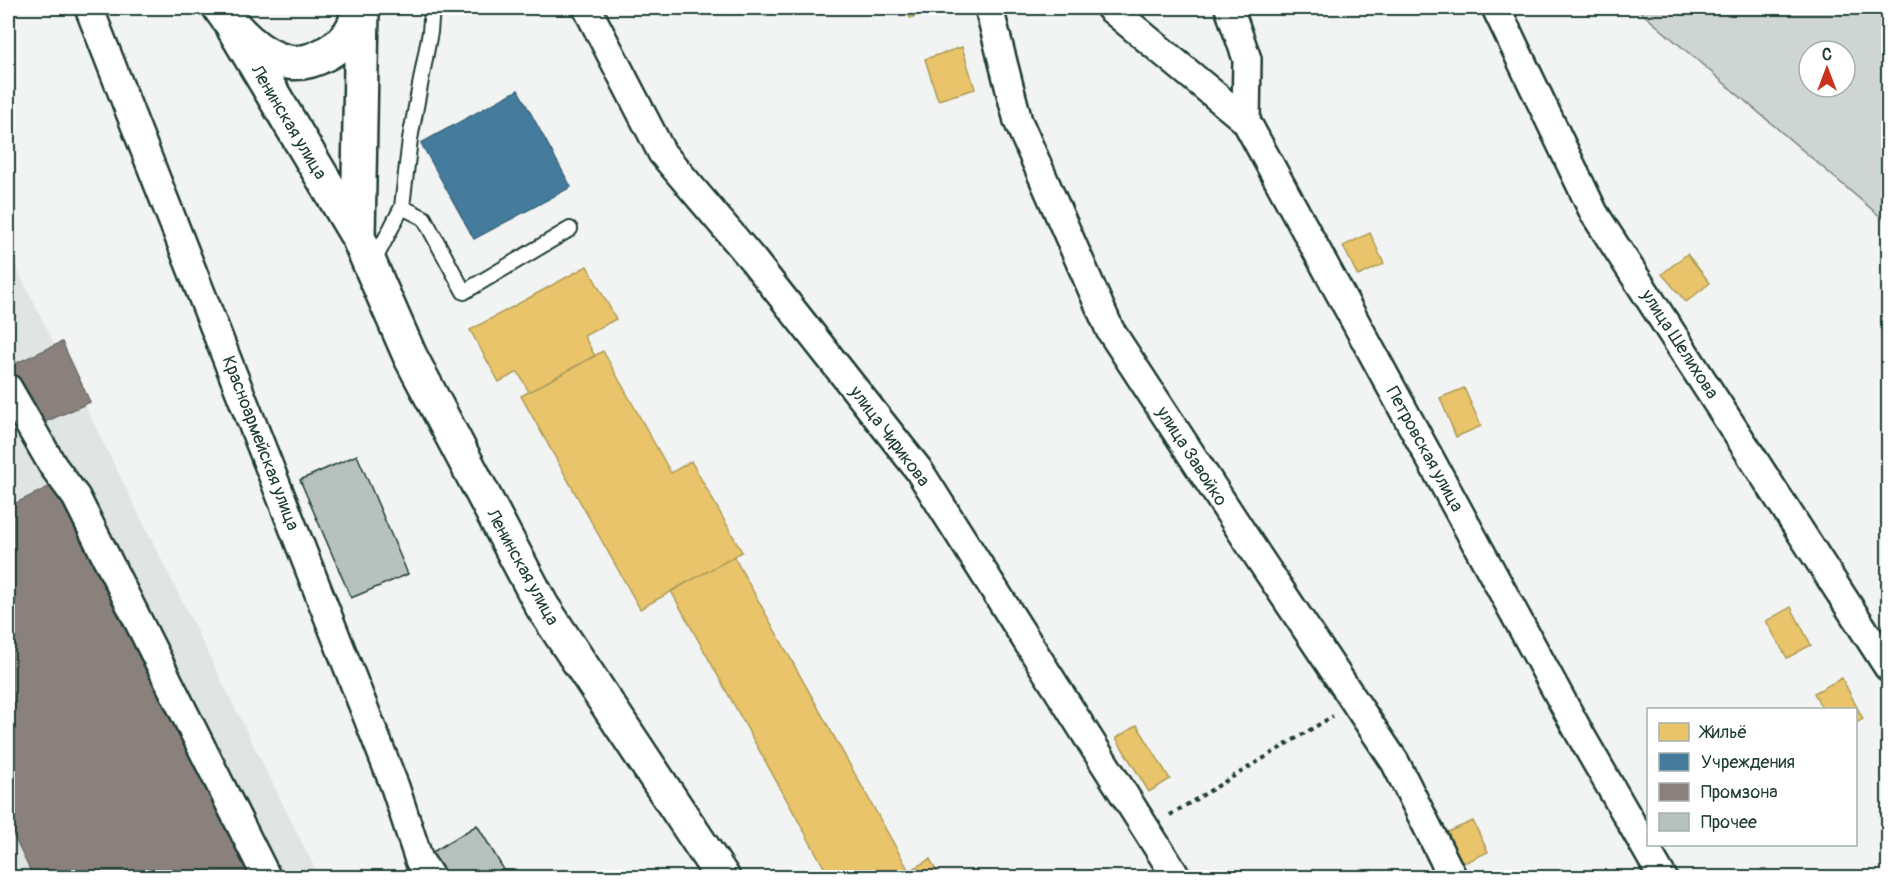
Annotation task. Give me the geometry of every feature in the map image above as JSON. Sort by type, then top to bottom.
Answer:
[{"type":"main road","points":[[226,18],[260,51],[288,62],[307,61],[328,53],[344,40],[354,26],[361,8]]},
{"type":"main road","name":"Ленинская улица","points":[[358,237],[361,8]]},
{"type":"main road","name":"Ленинская улица","points":[[226,18],[358,237],[410,356],[542,606],[723,878]]},
{"type":"street","name":"Красноармейская улица","points":[[89,8],[395,787],[419,860],[431,878]]},
{"type":"street","name":"улица Чирикова","points":[[587,8],[662,153],[753,260],[918,469],[1177,878]]},
{"type":"street","name":"улица Завойко","points":[[989,8],[1018,121],[1110,330],[1242,534],[1395,762],[1452,878]]},
{"type":"street","points":[[1110,8],[1246,121]]},
{"type":"street","name":"Петровская улица","points":[[1228,8],[1247,59],[1246,121],[1581,734],[1663,878]]},
{"type":"street","name":"улица Шелихова","points":[[1496,8],[1594,213],[1888,667]]},
{"type":"street","points":[[8,388],[53,466],[75,497],[267,878]]},
{"type":"lane","points":[[371,267],[402,207],[410,139],[430,32],[432,8]]},
{"type":"lane","points":[[402,207],[424,218],[464,292],[570,229]]},
{"type":"path","points":[[1146,829],[1355,703]]},
{"type":"shaded area","points":[[1636,8],[1888,8],[1888,223]]},
{"type":"shaded area","points":[[8,251],[319,877],[8,877]]},
{"type":"building: Жильё","points":[[907,8],[943,8],[910,18]]},
{"type":"building: Жильё","points":[[962,47],[975,89],[938,100],[925,59]]},
{"type":"building: Жильё","points":[[1370,233],[1384,264],[1358,276],[1343,246]]},
{"type":"building: Жильё","points":[[1687,254],[1710,283],[1686,302],[1662,274]]},
{"type":"building: Жильё","points":[[587,266],[616,319],[584,336],[595,356],[529,392],[518,372],[499,382],[470,330]]},
{"type":"building: Жильё","points":[[603,351],[671,473],[691,461],[742,552],[640,609],[521,396]]},
{"type":"building: Жильё","points":[[1464,388],[1481,426],[1456,437],[1440,398]]},
{"type":"building: Жильё","points":[[734,557],[909,871],[930,859],[940,878],[830,878],[671,591]]},
{"type":"building: Жильё","points":[[1888,567],[1888,586],[1884,569]]},
{"type":"building: Жильё","points":[[1791,607],[1811,645],[1787,658],[1766,621]]},
{"type":"building: Жильё","points":[[1842,678],[1863,719],[1857,722],[1857,708],[1822,708],[1814,693]]},
{"type":"building: Жильё","points":[[1137,725],[1170,779],[1149,792],[1116,738]]},
{"type":"building: Жильё","points":[[1473,821],[1488,852],[1462,864],[1448,832]]},
{"type":"building: Учреждения","points":[[518,90],[571,187],[474,239],[421,143]]},
{"type":"building: Промзона","points":[[62,342],[90,402],[38,425],[10,366]]},
{"type":"building: Промзона","points":[[57,483],[253,878],[34,878],[8,824],[8,507]]},
{"type":"building: Прочее","points":[[357,455],[408,574],[351,598],[300,480]]},
{"type":"building: Прочее","points":[[477,825],[509,878],[447,878],[431,853]]}]
